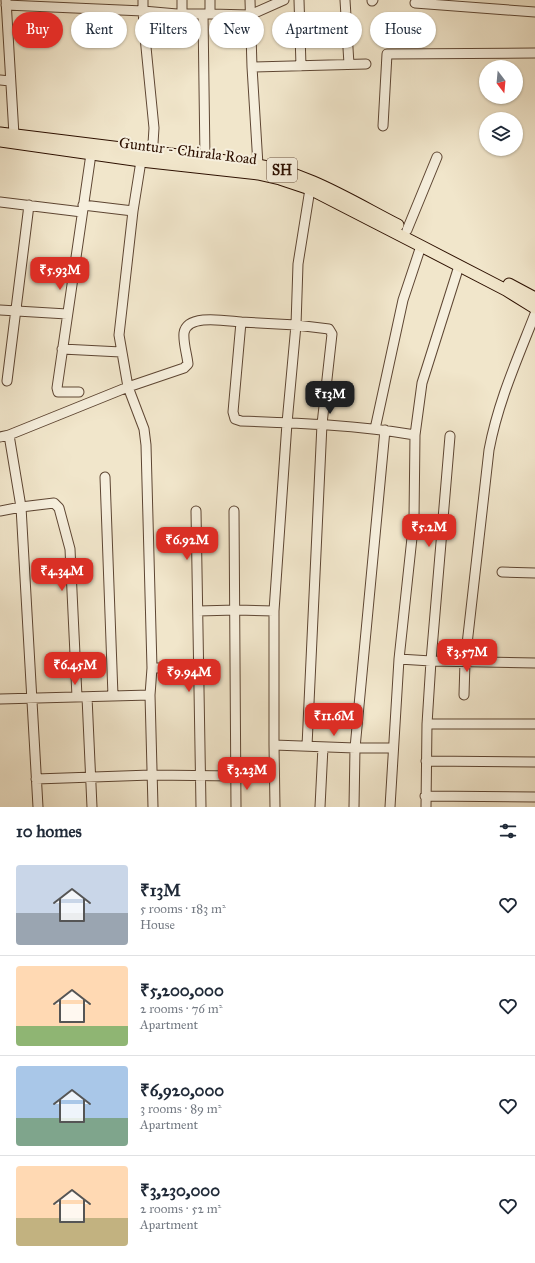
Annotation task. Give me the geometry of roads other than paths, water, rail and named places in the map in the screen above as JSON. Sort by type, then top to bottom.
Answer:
[{"type":"main road","name":"Guntur - Chirala Road","points":[[0,133],[148,159],[258,174],[280,179],[310,190],[421,246],[535,308]]},
{"type":"main road","name":"Guntur - Chirala Road","points":[[0,141],[91,154],[148,159],[205,159],[258,165],[278,169],[305,178],[535,298]]},
{"type":"street","points":[[143,0],[143,11]]},
{"type":"street","points":[[179,12],[182,0]]},
{"type":"street","points":[[205,159],[207,14],[210,0]]},
{"type":"street","points":[[250,0],[250,12]]},
{"type":"street","points":[[257,12],[284,0]]},
{"type":"street","points":[[299,0],[301,66]]},
{"type":"street","points":[[345,0],[349,64]]},
{"type":"street","points":[[415,3],[535,12]]},
{"type":"street","points":[[14,135],[10,81],[4,48],[5,7],[155,12]]},
{"type":"street","points":[[201,14],[207,14]]},
{"type":"street","points":[[146,48],[154,128],[148,159],[133,211],[119,339],[128,387],[144,429],[146,444],[152,668],[150,695],[153,807]]},
{"type":"street","points":[[251,48],[258,165]]},
{"type":"street","points":[[383,126],[387,54],[535,53]]},
{"type":"street","points":[[252,67],[366,64]]},
{"type":"street","points":[[0,80],[10,81]]},
{"type":"street","points":[[79,392],[61,392],[57,390],[91,154]]},
{"type":"street","points":[[407,230],[437,157]]},
{"type":"street","points":[[276,807],[274,745],[274,611],[287,423],[296,325],[298,264],[310,190]]},
{"type":"street","points":[[0,202],[29,206],[133,211]]},
{"type":"street","points":[[7,381],[29,206]]},
{"type":"street","points":[[375,429],[403,300],[421,246]]},
{"type":"street","points":[[390,807],[399,659],[414,519],[414,434],[422,383],[459,266]]},
{"type":"street","points":[[0,310],[67,314]]},
{"type":"street","points":[[464,695],[465,662],[493,426],[502,398],[535,314]]},
{"type":"street","points":[[38,807],[21,508],[4,436],[128,387],[187,366],[188,361],[184,330],[194,322],[205,320],[296,325],[329,329],[332,334],[322,424],[307,746]]},
{"type":"street","points":[[241,322],[235,418],[241,421],[322,424],[414,434]]},
{"type":"street","points":[[62,349],[121,352]]},
{"type":"street","points":[[354,807],[355,748],[385,430]]},
{"type":"street","points":[[426,807],[427,724],[431,661],[450,436]]},
{"type":"street","points":[[106,477],[113,696]]},
{"type":"street","points":[[0,511],[54,503],[59,508],[70,549],[77,697]]},
{"type":"street","points":[[196,511],[201,807]]},
{"type":"street","points":[[234,511],[236,610],[236,807]]},
{"type":"street","points":[[502,572],[535,573]]},
{"type":"street","points":[[198,611],[274,611]]},
{"type":"street","points":[[399,659],[535,663]]},
{"type":"street","points":[[152,668],[199,668]]},
{"type":"street","points":[[0,699],[150,695]]},
{"type":"street","points":[[87,697],[92,776],[92,807]]},
{"type":"street","points":[[427,724],[535,724]]},
{"type":"street","points":[[274,745],[394,748]]},
{"type":"street","points":[[320,807],[323,747]]},
{"type":"street","points":[[426,761],[535,762]]},
{"type":"street","points":[[36,779],[151,774],[236,776]]},
{"type":"street","points":[[426,796],[535,797]]}]
